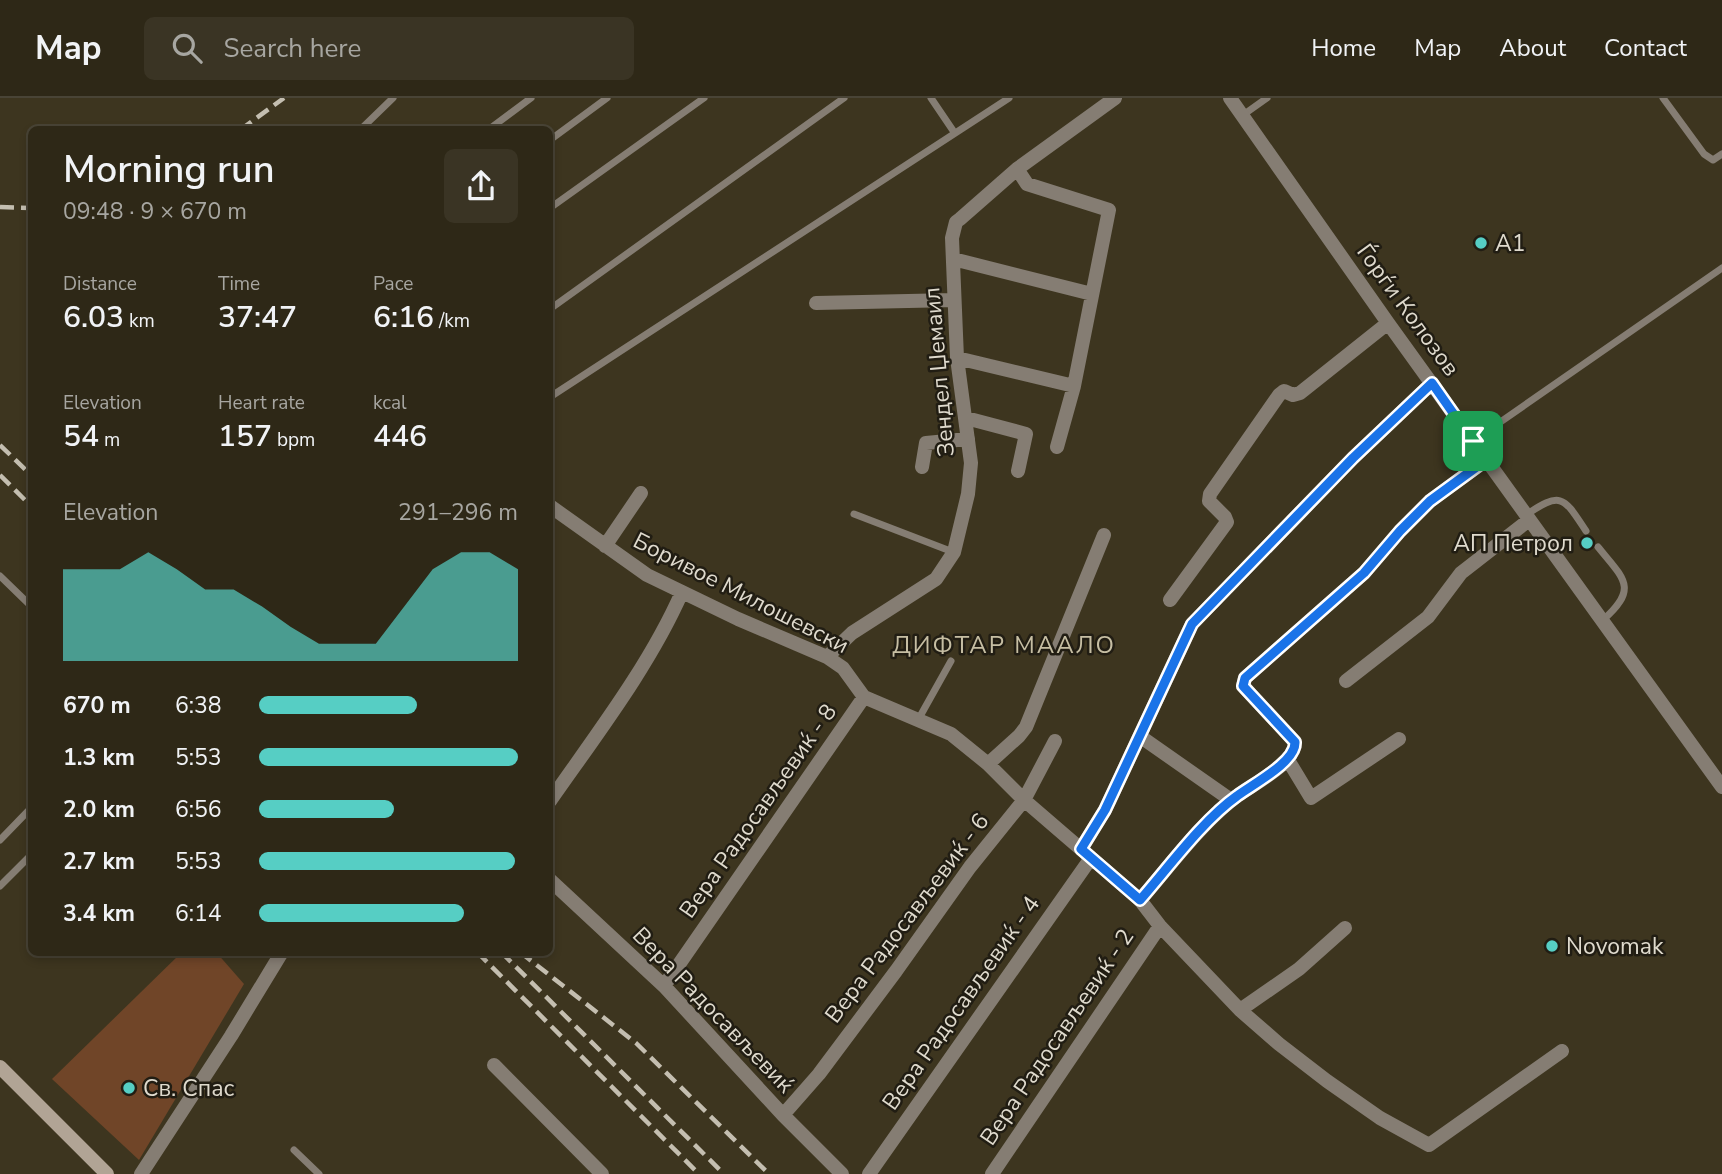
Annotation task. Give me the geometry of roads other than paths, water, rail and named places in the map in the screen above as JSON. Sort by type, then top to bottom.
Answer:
[{"type":"main road","points":[[0,1067],[107,1174]]},
{"type":"street","name":"Зендел Џемаил","points":[[827,657],[852,633],[936,579],[954,552],[968,494],[971,463],[957,358],[952,238],[956,222],[1017,169],[1115,98]]},
{"type":"street","name":"Ѓорѓи Колозов","points":[[1230,98],[1527,518],[1722,786]]},
{"type":"street","points":[[1017,169],[1027,184],[1109,209],[1074,386],[1057,447]]},
{"type":"street","points":[[953,259],[1092,294]]},
{"type":"street","points":[[816,303],[954,300]]},
{"type":"street","points":[[1170,600],[1227,522],[1209,501],[1210,494],[1279,395],[1284,391],[1300,393],[1388,323]]},
{"type":"street","points":[[957,358],[1074,386]]},
{"type":"street","name":"Вера Радосављевиќ - 4","points":[[869,1174],[1086,853],[1192,624],[1353,458],[1432,383]]},
{"type":"street","points":[[966,418],[1026,434],[1017,471]]},
{"type":"street","points":[[922,467],[926,443],[968,439]]},
{"type":"street","points":[[1140,900],[1208,822],[1231,800],[1288,760],[1295,750],[1295,742],[1243,686],[1245,678],[1364,573],[1430,501],[1486,460]]},
{"type":"street","points":[[605,546],[641,493]]},
{"type":"street","name":"Боривое Милошевски","points":[[553,508],[648,575],[738,619],[827,657],[843,668],[864,697]]},
{"type":"street","points":[[1346,681],[1428,617],[1461,573],[1527,518]]},
{"type":"street","points":[[988,764],[1026,727],[1104,536]]},
{"type":"street","points":[[553,797],[644,661],[682,592]]},
{"type":"street","points":[[864,697],[951,734],[1140,900],[1160,926],[1240,1010],[1327,1081],[1380,1118],[1429,1145],[1562,1051]]},
{"type":"street","name":"Вера Радосављевиќ - 8","points":[[664,986],[864,697]]},
{"type":"street","points":[[1141,737],[1231,800]]},
{"type":"street","points":[[1288,760],[1311,798],[1399,738]]},
{"type":"street","name":"Вера Радосављевиќ - 6","points":[[783,1115],[819,1074],[970,866],[1024,800],[1055,741]]},
{"type":"street","name":"Вера Радосављевиќ","points":[[553,883],[664,986],[783,1115],[842,1174]]},
{"type":"street","name":"Вера Радосављевиќ - 2","points":[[992,1174],[1160,926]]},
{"type":"street","points":[[1240,1010],[1299,969],[1345,928]]},
{"type":"street","points":[[141,1174],[280,956]]},
{"type":"street","points":[[494,1065],[603,1174]]},
{"type":"lane","points":[[363,126],[393,98]]},
{"type":"lane","points":[[493,126],[531,98]]},
{"type":"lane","points":[[553,138],[607,98]]},
{"type":"lane","points":[[553,206],[704,98]]},
{"type":"lane","points":[[553,307],[844,98]]},
{"type":"lane","points":[[931,98],[954,132]]},
{"type":"lane","points":[[553,395],[1009,98]]},
{"type":"lane","points":[[1242,115],[1267,98]]},
{"type":"lane","points":[[1663,98],[1704,154],[1713,160],[1722,154]]},
{"type":"lane","points":[[1473,441],[1722,268]]},
{"type":"lane","points":[[1527,518],[1545,502],[1556,500],[1567,503],[1586,531]]},
{"type":"lane","points":[[854,514],[954,552]]},
{"type":"lane","points":[[1598,547],[1622,576],[1626,590],[1619,606],[1602,621]]},
{"type":"lane","points":[[0,576],[28,603]]},
{"type":"lane","points":[[918,720],[951,662]]},
{"type":"lane","points":[[0,840],[28,811]]},
{"type":"lane","points":[[0,886],[28,859]]},
{"type":"lane","points":[[295,1150],[319,1174]]},
{"type":"railway","points":[[246,126],[284,98]]},
{"type":"railway","points":[[0,207],[28,208]]},
{"type":"railway","points":[[0,445],[28,472]]},
{"type":"railway","points":[[0,475],[28,503]]},
{"type":"railway","points":[[481,956],[699,1174]]},
{"type":"railway","points":[[505,956],[724,1174]]},
{"type":"railway","points":[[525,956],[636,1043],[769,1174]]},
{"type":"place","name":"А1","points":[[1481,243]]},
{"type":"place","name":"АП Петрол","points":[[1587,543]]},
{"type":"place","name":"Novomak","points":[[1552,946]]},
{"type":"place","name":"Св. Спас","points":[[129,1088]]},
{"type":"district","name":"ДИФТАР МААЛО","points":[[1004,645]]}]
